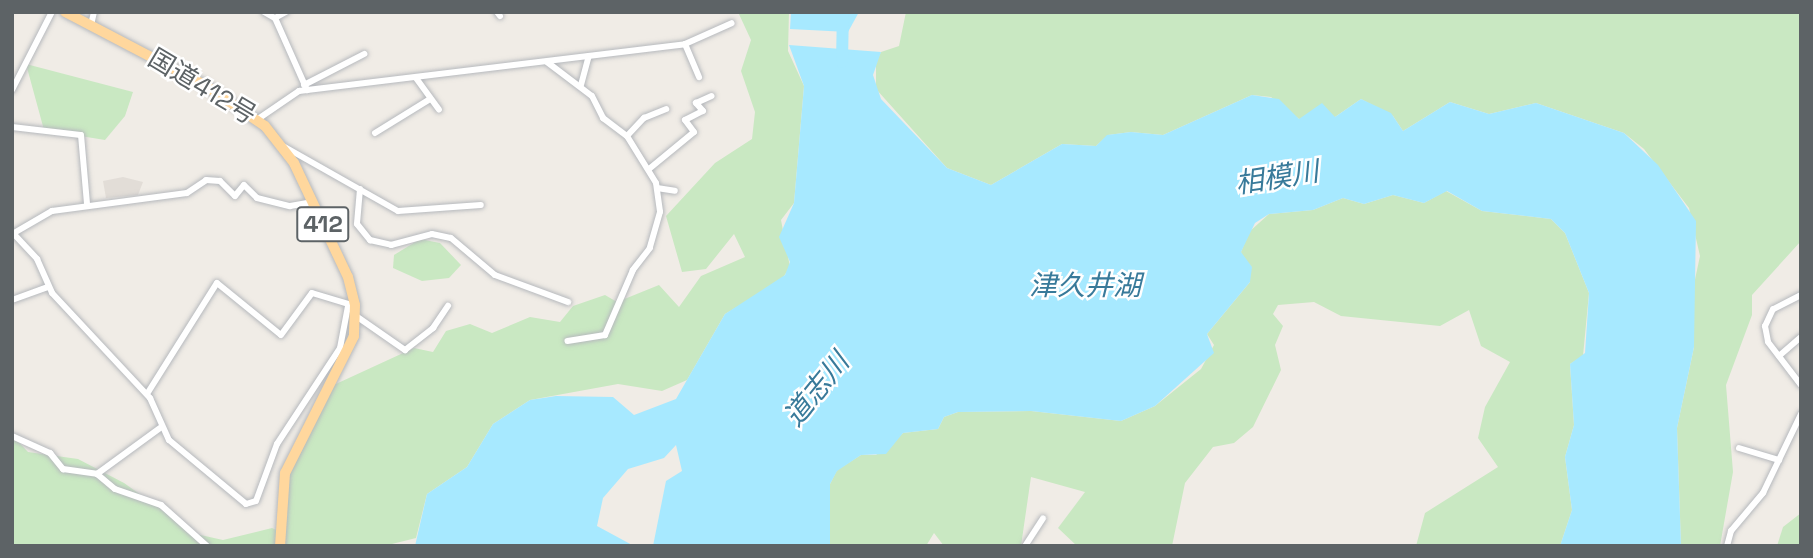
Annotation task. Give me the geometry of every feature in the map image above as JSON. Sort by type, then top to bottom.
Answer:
[{"type":"highway","name":"国道412号","points":[[65,12],[258,118],[283,146],[312,202],[353,309]]},
{"type":"highway","points":[[280,546],[285,473],[350,348],[353,309]]},
{"type":"street","points":[[12,90],[51,12]]},
{"type":"street","points":[[91,25],[94,12]]},
{"type":"street","points":[[264,12],[275,18],[305,88]]},
{"type":"street","points":[[275,18],[286,12]]},
{"type":"street","points":[[305,88],[416,78],[685,44],[732,23]]},
{"type":"street","points":[[685,44],[699,77]]},
{"type":"street","points":[[258,118],[285,95],[305,88],[364,54]]},
{"type":"street","points":[[581,85],[589,56]]},
{"type":"street","points":[[547,62],[581,85],[603,118],[627,136],[649,169],[657,188],[656,232],[605,335],[567,341]]},
{"type":"street","points":[[416,78],[439,110]]},
{"type":"street","points":[[649,169],[694,132],[685,120],[703,111],[696,103],[712,96]]},
{"type":"street","points":[[375,133],[430,99]]},
{"type":"street","points":[[627,136],[645,118],[666,109]]},
{"type":"street","points":[[12,127],[81,135],[86,204]]},
{"type":"street","points":[[283,146],[398,211],[481,205]]},
{"type":"street","points":[[312,202],[290,205],[257,198],[244,185],[235,195],[211,180],[187,193],[86,204],[48,212],[13,232],[37,259],[47,287],[147,394],[160,428],[244,503],[254,503],[277,444],[340,348],[353,309]]},
{"type":"street","points":[[657,188],[675,191]]},
{"type":"street","points":[[360,189],[357,224],[370,240],[391,245],[432,234],[451,237],[495,275],[568,302]]},
{"type":"street","points":[[147,394],[217,283],[281,335],[312,293],[353,309],[405,350],[433,328],[448,306]]},
{"type":"street","points":[[12,300],[47,287]]},
{"type":"street","points":[[1801,295],[1767,319],[1767,338],[1801,385]]},
{"type":"street","points":[[1779,356],[1801,337]]},
{"type":"street","points":[[1727,546],[1779,460],[1801,414]]},
{"type":"street","points":[[97,474],[160,428]]},
{"type":"street","points":[[12,436],[50,453],[63,469],[97,474],[115,488],[161,505],[207,546]]},
{"type":"street","points":[[1739,447],[1779,460]]},
{"type":"street","points":[[1025,546],[1043,518]]},
{"type":"shaded area","points":[[123,177],[143,182],[138,195],[106,198],[103,181]]},
{"type":"green space","points":[[738,12],[789,12],[788,51],[804,86],[794,203],[781,220],[790,267],[780,282],[725,314],[687,380],[662,391],[618,384],[530,400],[493,424],[467,467],[427,494],[416,538],[384,546],[12,546],[12,435],[28,452],[78,459],[124,483],[196,534],[223,540],[272,528],[285,534],[290,466],[325,389],[414,348],[433,352],[446,331],[470,324],[492,333],[530,317],[560,322],[573,306],[605,295],[617,302],[659,285],[679,307],[701,276],[745,257],[734,234],[706,269],[682,272],[666,216],[715,163],[752,139],[755,112],[741,71],[751,40]]},
{"type":"green space","points":[[906,12],[1801,12],[1801,241],[1752,295],[1752,315],[1726,385],[1733,472],[1720,546],[1681,546],[1677,428],[1694,347],[1691,298],[1700,256],[1689,208],[1644,149],[1624,133],[1536,103],[1489,114],[1450,102],[1403,131],[1393,116],[1361,99],[1335,117],[1299,119],[1271,97],[1252,95],[1163,135],[1131,132],[1108,135],[1096,146],[1062,144],[991,185],[947,168],[876,89],[876,62],[881,52],[899,46]]},
{"type":"green space","points":[[26,64],[133,92],[125,116],[105,140],[44,130]]},
{"type":"green space","points":[[1446,191],[1482,211],[1551,219],[1565,233],[1589,293],[1583,356],[1570,364],[1574,425],[1565,457],[1572,510],[1560,546],[1416,546],[1425,513],[1498,467],[1478,438],[1485,407],[1510,362],[1481,346],[1469,310],[1440,326],[1341,316],[1314,302],[1278,305],[1273,314],[1283,326],[1275,345],[1281,370],[1253,427],[1234,443],[1213,447],[1185,483],[1172,546],[1077,546],[1058,528],[1085,492],[1031,477],[1021,546],[944,546],[934,533],[926,546],[830,546],[830,484],[837,470],[861,455],[876,455],[903,433],[938,429],[944,417],[958,412],[1031,411],[1121,421],[1155,406],[1201,369],[1214,345],[1207,334],[1250,282],[1241,252],[1249,232],[1269,214],[1313,210],[1343,198],[1364,204],[1393,195],[1424,203]]},
{"type":"green space","points":[[420,239],[440,243],[461,265],[449,278],[422,281],[393,268],[394,255]]},
{"type":"green space","points":[[1801,513],[1801,546],[1777,546],[1783,527]]},
{"type":"water","points":[[791,12],[859,12],[848,32],[790,29]]},
{"type":"water","name":"津久井湖","points":[[789,45],[881,52],[873,75],[881,99],[947,168],[991,185],[1062,144],[1096,146],[1107,135],[1131,132],[1163,135],[1252,95],[1279,99],[1299,119],[1322,103],[1335,117],[1361,99],[1391,113],[1403,131],[1450,102],[1489,114],[1536,103],[1624,133],[1658,165],[1696,221],[1694,347],[1677,428],[1681,546],[1560,546],[1572,510],[1565,457],[1574,425],[1570,364],[1585,353],[1589,293],[1565,233],[1551,219],[1482,211],[1447,191],[1424,203],[1393,195],[1364,204],[1343,198],[1313,210],[1269,214],[1255,223],[1241,252],[1252,267],[1250,282],[1207,334],[1214,353],[1155,406],[1121,421],[1031,411],[958,412],[944,417],[938,429],[903,433],[886,454],[861,455],[837,471],[830,484],[830,546],[653,546],[666,481],[682,471],[676,445],[664,458],[628,469],[603,498],[597,526],[634,546],[415,546],[427,494],[467,467],[493,424],[530,400],[556,396],[613,397],[634,415],[676,399],[725,314],[785,275],[790,262],[779,237],[794,203],[804,86]]},
{"type":"waterway","name":"相模川","points":[[842,62],[843,12]]},
{"type":"water label","name":"道志川","points":[[816,389]]}]
